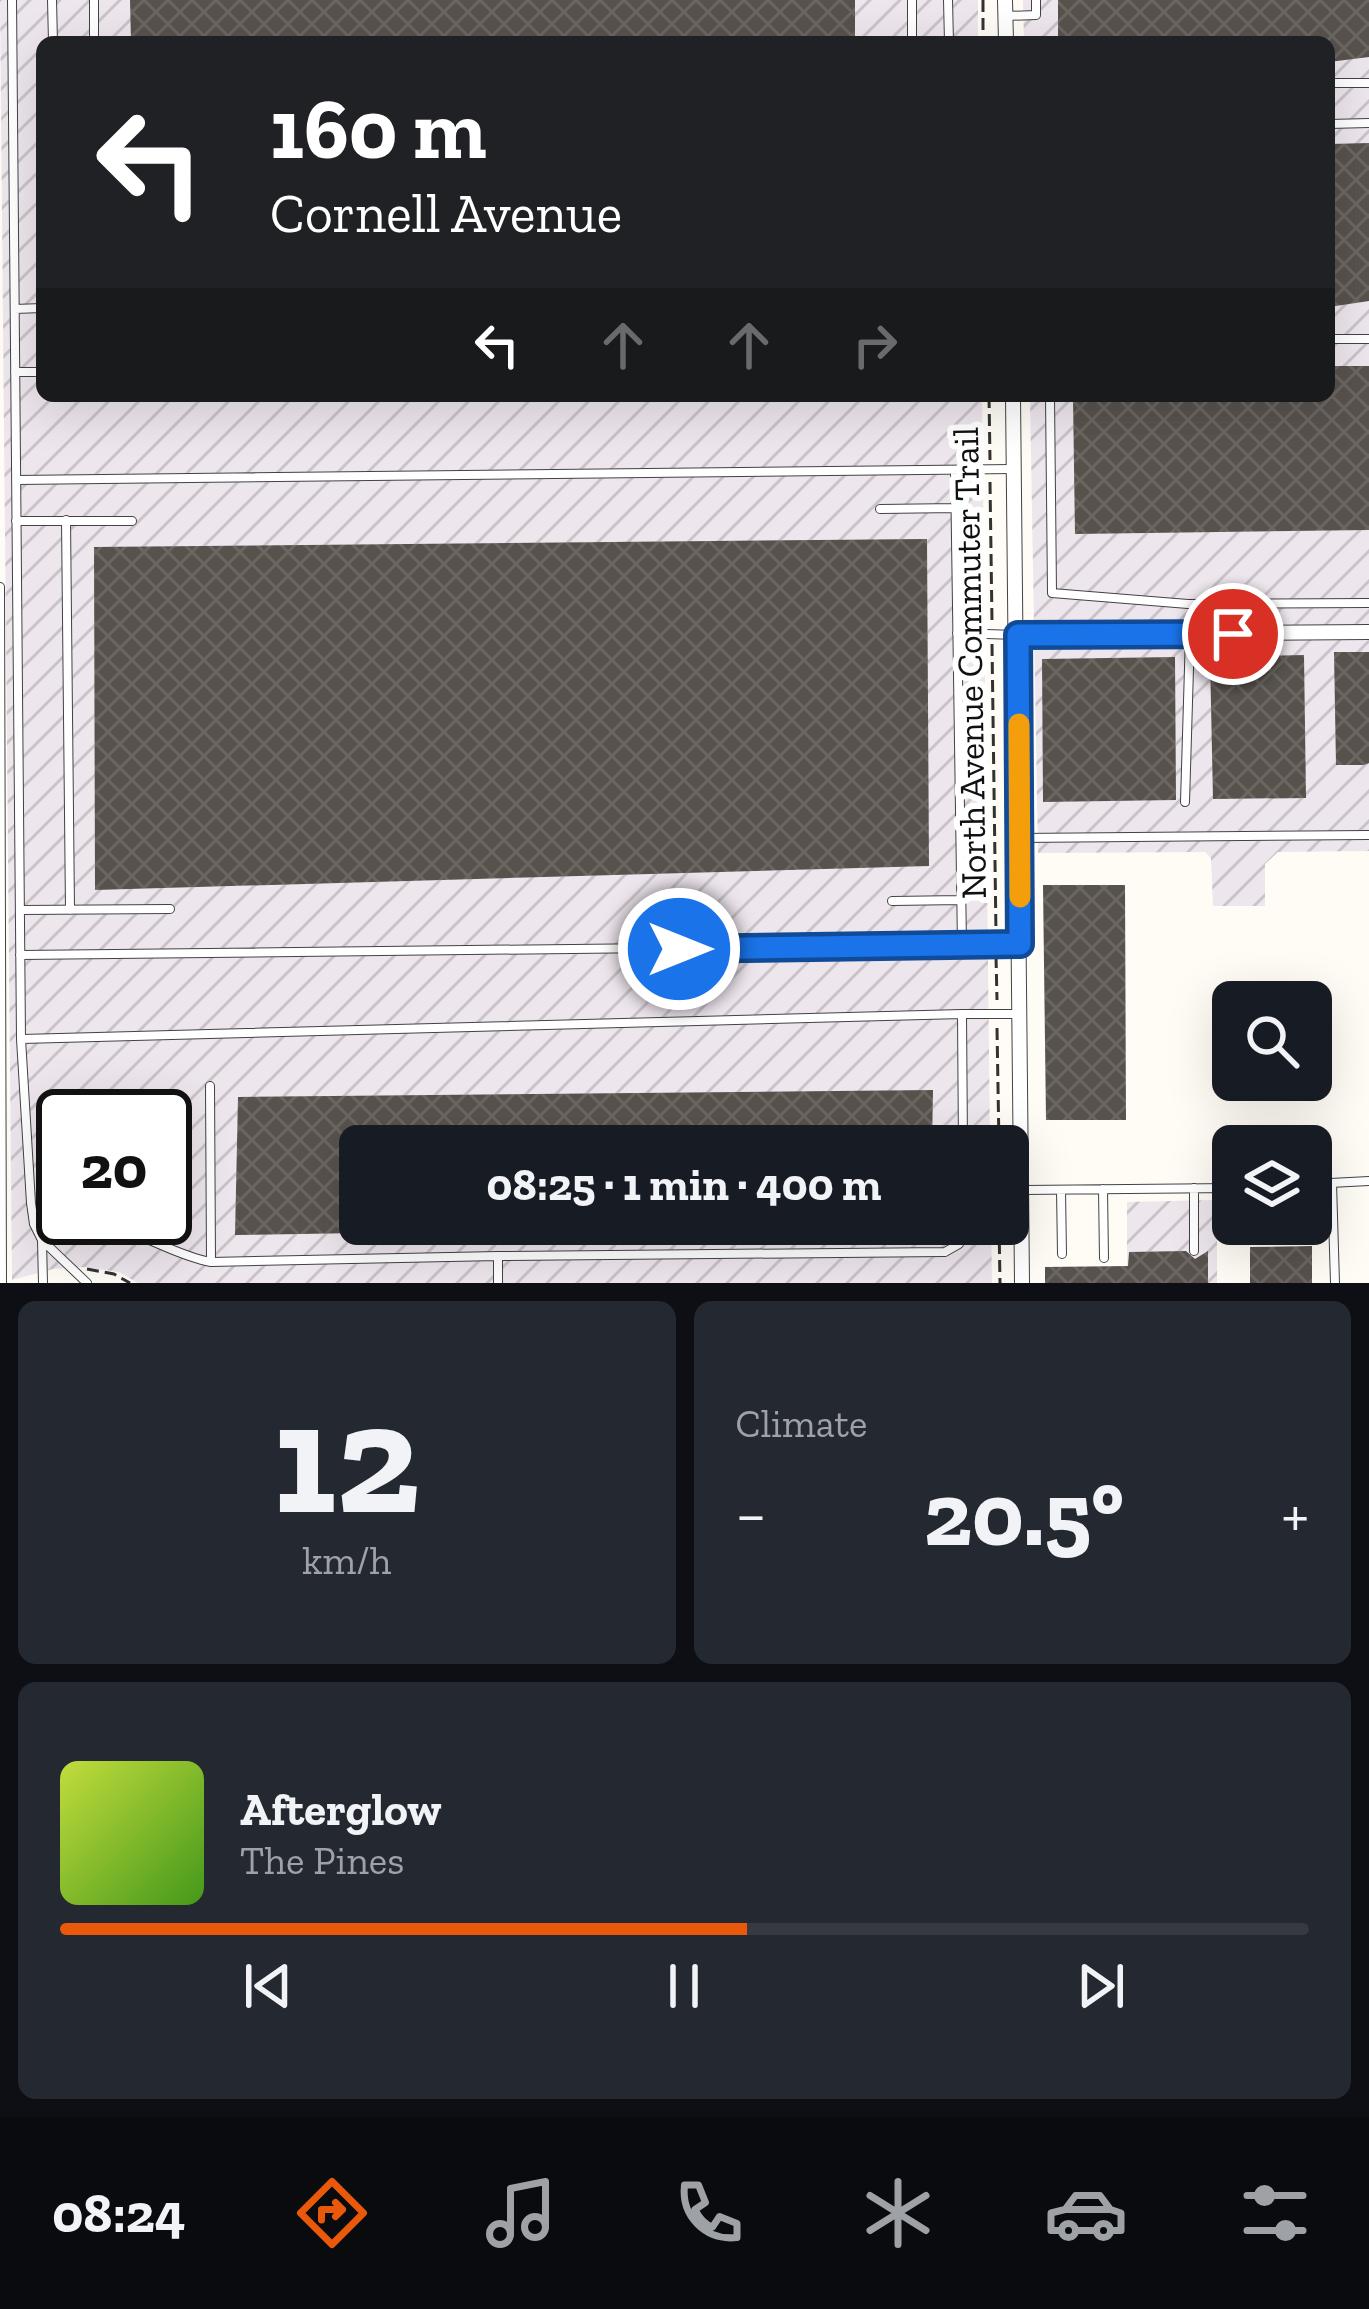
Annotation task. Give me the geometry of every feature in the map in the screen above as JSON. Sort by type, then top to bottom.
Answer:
[{"type":"street","points":[[1013,402],[1022,1125]]},
{"type":"street","points":[[1018,635],[1369,632]]},
{"type":"street","points":[[1022,1245],[1022,1283]]},
{"type":"lane","points":[[12,0],[21,1039],[36,1228]]},
{"type":"lane","points":[[52,0],[52,36]]},
{"type":"lane","points":[[94,0],[94,36]]},
{"type":"lane","points":[[912,0],[912,36]]},
{"type":"lane","points":[[949,0],[949,36]]},
{"type":"lane","points":[[1005,8],[1036,15],[1036,0]]},
{"type":"lane","points":[[1335,83],[1369,83]]},
{"type":"lane","points":[[1335,124],[1369,123]]},
{"type":"lane","points":[[14,309],[36,308]]},
{"type":"lane","points":[[1335,339],[1369,338]]},
{"type":"lane","points":[[15,372],[36,372]]},
{"type":"lane","points":[[1050,402],[1052,593],[1188,604],[1369,603]]},
{"type":"lane","points":[[16,479],[1015,469]]},
{"type":"lane","points":[[955,470],[962,946]]},
{"type":"lane","points":[[880,509],[956,508]]},
{"type":"lane","points":[[67,520],[70,910]]},
{"type":"lane","points":[[16,521],[132,521]]},
{"type":"lane","points":[[0,586],[2,1283]]},
{"type":"lane","points":[[957,633],[1018,635]]},
{"type":"lane","points":[[1185,802],[1190,634]]},
{"type":"lane","points":[[1020,838],[1369,835]]},
{"type":"lane","points":[[892,901],[961,900]]},
{"type":"lane","points":[[20,910],[170,909]]},
{"type":"lane","points":[[20,955],[1020,944]]},
{"type":"lane","points":[[21,1039],[1021,1014]]},
{"type":"lane","points":[[962,1015],[963,1125]]},
{"type":"lane","points":[[210,1086],[211,1262]]},
{"type":"lane","points":[[1335,1283],[1332,1183],[1369,1181]]},
{"type":"lane","points":[[1194,1251],[1195,1188]]},
{"type":"lane","points":[[1029,1190],[1212,1188]]},
{"type":"lane","points":[[1103,1189],[1104,1258]]},
{"type":"lane","points":[[1061,1190],[1062,1254]]},
{"type":"lane","points":[[34,1224],[98,1225],[140,1236],[183,1257],[211,1262],[944,1252],[957,1245]]},
{"type":"lane","points":[[42,1245],[43,1283]]},
{"type":"lane","points":[[47,1245],[87,1283]]},
{"type":"lane","points":[[498,1256],[498,1283]]},
{"type":"path","points":[[983,0],[983,36]]},
{"type":"path","name":"North Avenue Commuter Trail","points":[[989,402],[999,1125]]},
{"type":"path","points":[[1000,1245],[1000,1283]]},
{"type":"path","points":[[83,1268],[130,1283]]},
{"type":"shaded area","points":[[0,0],[978,0],[978,36],[36,36],[36,402],[982,402],[990,1125],[339,1125],[339,1245],[991,1245],[992,1283],[138,1283],[119,1272],[84,1267],[12,1280]]},
{"type":"shaded area","points":[[1023,0],[1369,0],[1369,851],[1278,852],[1265,864],[1265,906],[1213,906],[1211,858],[1205,852],[1038,853],[1030,402],[1335,402],[1335,36],[1024,36]]},
{"type":"shaded area","points":[[1212,1200],[1217,1283],[1127,1283],[1127,1202]]},
{"type":"building","points":[[130,0],[855,0],[855,36],[131,36]]},
{"type":"building","points":[[1058,0],[1369,0],[1369,57],[1335,61],[1335,36],[1058,36]]},
{"type":"building","points":[[1369,143],[1369,301],[1335,306],[1335,144]]},
{"type":"building","points":[[1335,366],[1369,366],[1369,530],[1075,534],[1073,402],[1335,402]]},
{"type":"building","points":[[927,539],[929,866],[95,890],[94,547]]},
{"type":"building","points":[[1334,652],[1369,652],[1369,763],[1364,765],[1336,765]]},
{"type":"building","points":[[1304,655],[1306,798],[1213,799],[1210,657]]},
{"type":"building","points":[[1175,657],[1176,800],[1043,802],[1042,659]]},
{"type":"building","points":[[1043,885],[1125,885],[1126,1120],[1046,1120]]},
{"type":"building","points":[[933,1090],[932,1125],[339,1125],[339,1233],[235,1235],[238,1097]]},
{"type":"building","points":[[1312,1246],[1312,1283],[1250,1283],[1250,1247]]},
{"type":"building","points":[[1186,1251],[1195,1259],[1208,1251],[1208,1283],[1045,1283],[1045,1267],[1128,1266],[1129,1252]]},
{"type":"slow traffic","points":[[1019,724],[1020,897]]},
{"type":"route","points":[[679,949],[1020,944],[1018,635],[1233,634]]}]
